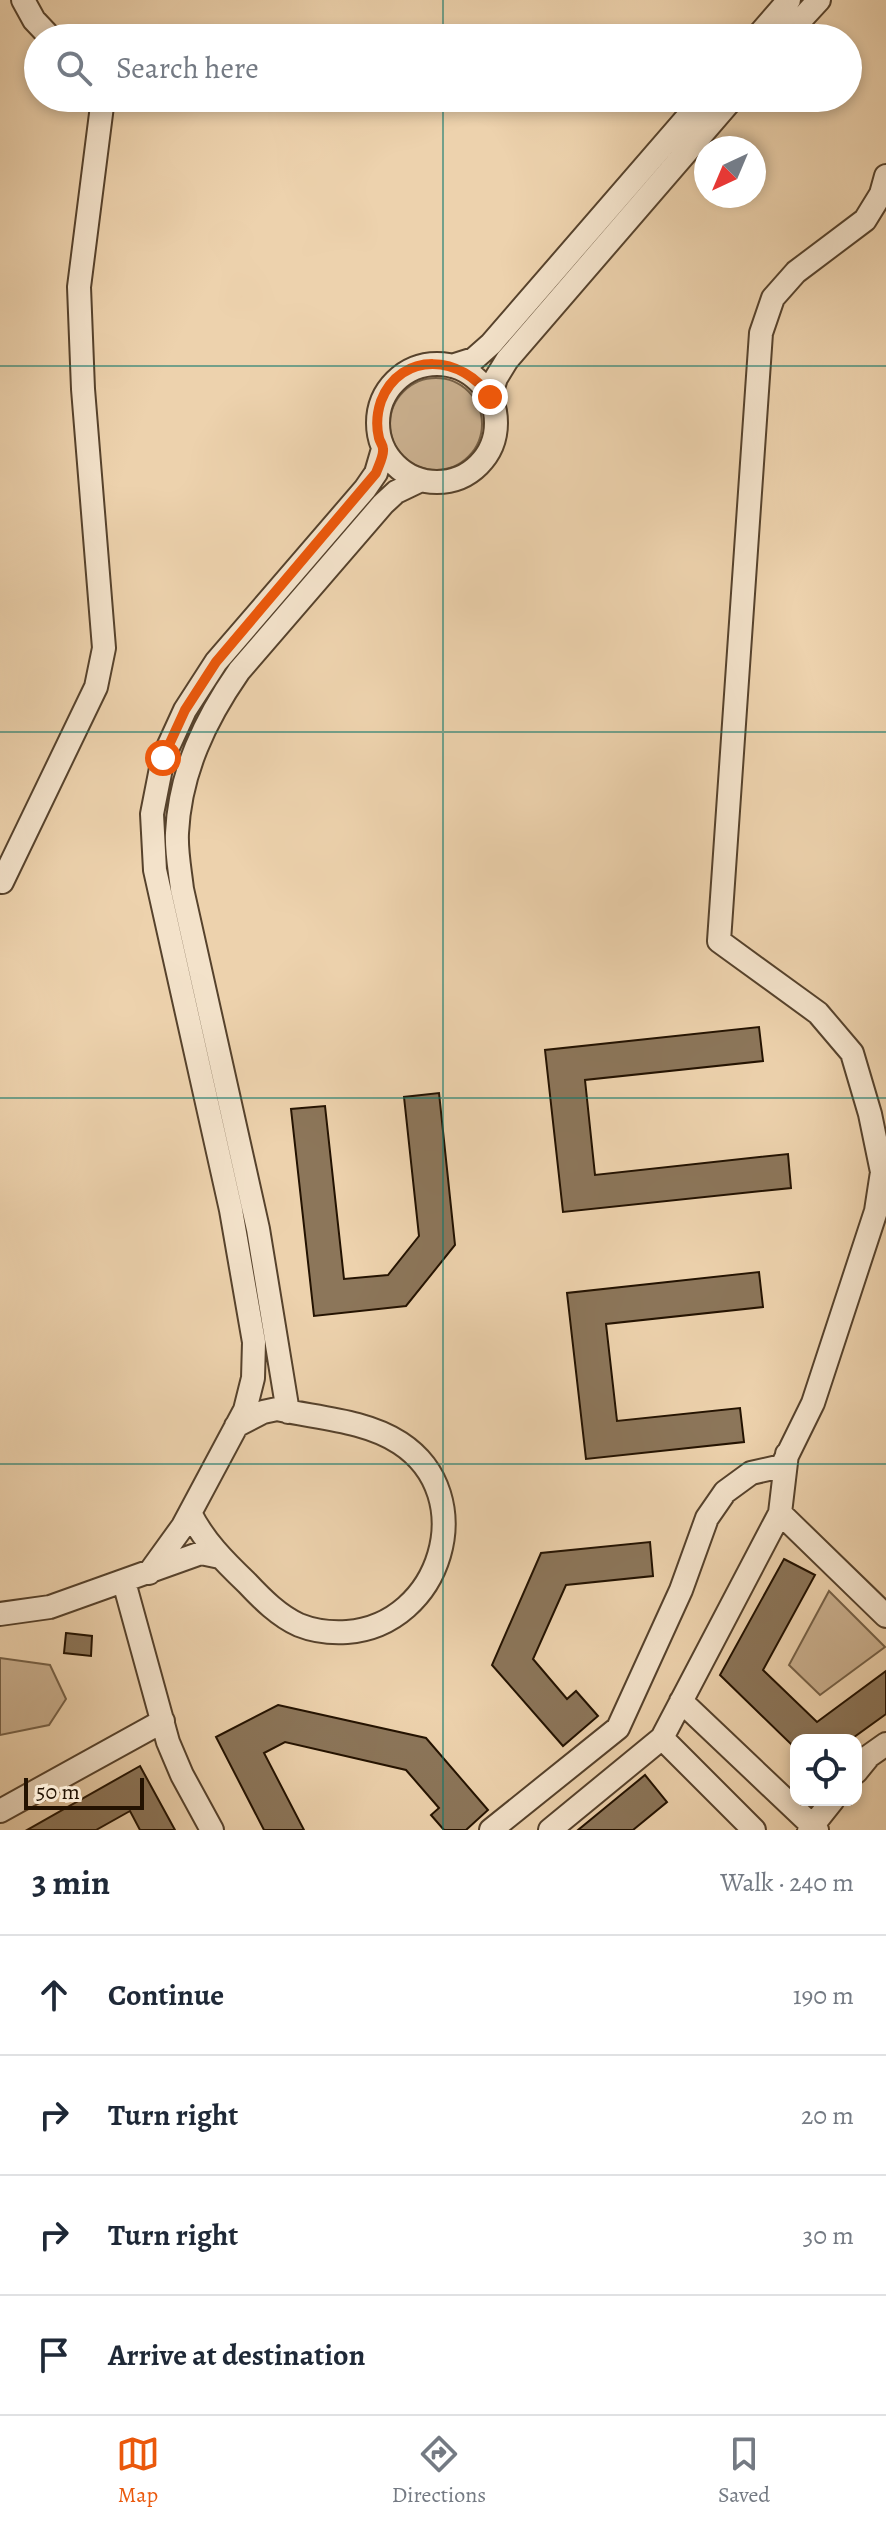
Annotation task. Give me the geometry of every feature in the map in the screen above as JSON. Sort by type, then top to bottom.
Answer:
[{"type":"street","points":[[23,0],[38,24]]},
{"type":"street","points":[[768,24],[789,0]]},
{"type":"street","points":[[797,24],[819,0]]},
{"type":"street","points":[[2,882],[96,687],[104,648],[83,389],[79,287],[101,112]]},
{"type":"street","points":[[452,366],[474,378],[490,397],[496,421],[495,433],[486,456],[469,473],[457,479],[421,480],[399,469],[383,449],[377,426],[378,413],[387,390],[416,368],[428,364],[452,366],[474,359],[491,344],[692,112]]},
{"type":"street","points":[[490,397],[496,378],[507,360],[721,112]]},
{"type":"street","points":[[491,1830],[618,1728],[681,1590],[707,1518],[725,1492],[751,1473],[782,1466],[818,1388],[876,1211],[882,1172],[870,1114],[852,1053],[818,1013],[719,941],[761,333],[773,298],[796,272],[865,220],[881,194],[886,176]]},
{"type":"street","points":[[149,1573],[190,1513],[245,1410],[253,1378],[254,1342],[231,1210],[155,870],[152,814],[163,758],[185,710],[216,662],[365,489],[376,473],[383,449]]},
{"type":"street","points":[[288,1412],[258,1229],[182,889],[177,835],[183,786],[198,738],[239,671],[383,504],[396,492],[421,480]]},
{"type":"street","points":[[190,1513],[201,1535],[267,1603],[299,1625],[330,1633],[365,1630],[398,1616],[420,1595],[437,1567],[444,1533],[440,1498],[426,1469],[402,1444],[376,1430],[277,1409],[263,1412],[236,1426]]},
{"type":"street","points":[[535,1795],[554,1826],[662,1738],[780,1513],[787,1454]]},
{"type":"street","points":[[780,1513],[886,1616]]},
{"type":"street","points":[[0,1614],[50,1607],[201,1553],[220,1557]]},
{"type":"street","points":[[124,1582],[163,1721],[182,1775],[212,1830]]},
{"type":"street","points":[[681,1701],[813,1829],[829,1806]]},
{"type":"street","points":[[0,1811],[163,1721]]},
{"type":"street","points":[[662,1738],[754,1830]]},
{"type":"street","points":[[862,1765],[886,1744]]},
{"type":"shaded area","points":[[436,378],[454,381],[469,391],[479,406],[482,424],[479,442],[469,457],[454,467],[436,470],[418,467],[403,457],[393,442],[390,424],[393,406],[403,391],[418,381]]},
{"type":"shaded area","points":[[829,1591],[885,1647],[820,1695],[789,1665]]},
{"type":"shaded area","points":[[0,1658],[50,1665],[66,1699],[49,1725],[0,1735]]},
{"type":"building","points":[[759,1027],[763,1061],[585,1080],[595,1175],[788,1154],[791,1188],[563,1212],[545,1050]]},
{"type":"building","points":[[439,1093],[455,1245],[406,1306],[314,1316],[291,1109],[325,1106],[344,1279],[388,1275],[419,1236],[404,1097]]},
{"type":"building","points":[[759,1272],[763,1307],[606,1324],[617,1421],[740,1408],[744,1442],[586,1459],[567,1293]]},
{"type":"building","points":[[650,1542],[653,1576],[566,1585],[533,1659],[567,1699],[576,1691],[598,1716],[563,1746],[492,1665],[541,1553]]},
{"type":"building","points":[[784,1559],[815,1575],[763,1670],[817,1722],[886,1671],[886,1714],[858,1734],[790,1734],[790,1743],[720,1675]]},
{"type":"building","points":[[66,1633],[92,1636],[91,1656],[64,1653]]},
{"type":"building","points":[[278,1705],[426,1738],[488,1810],[466,1830],[444,1830],[431,1815],[439,1808],[406,1770],[285,1742],[264,1753],[304,1830],[264,1830],[216,1737]]},
{"type":"building","points":[[140,1766],[175,1830],[140,1830],[130,1811],[96,1830],[27,1830]]},
{"type":"building","points":[[645,1775],[667,1802],[633,1830],[578,1830]]},
{"type":"route","points":[[163,758],[185,710],[216,662],[376,473],[383,449],[377,426],[378,413],[381,401],[395,381],[405,373],[428,364],[452,366],[474,378],[490,397]]}]
